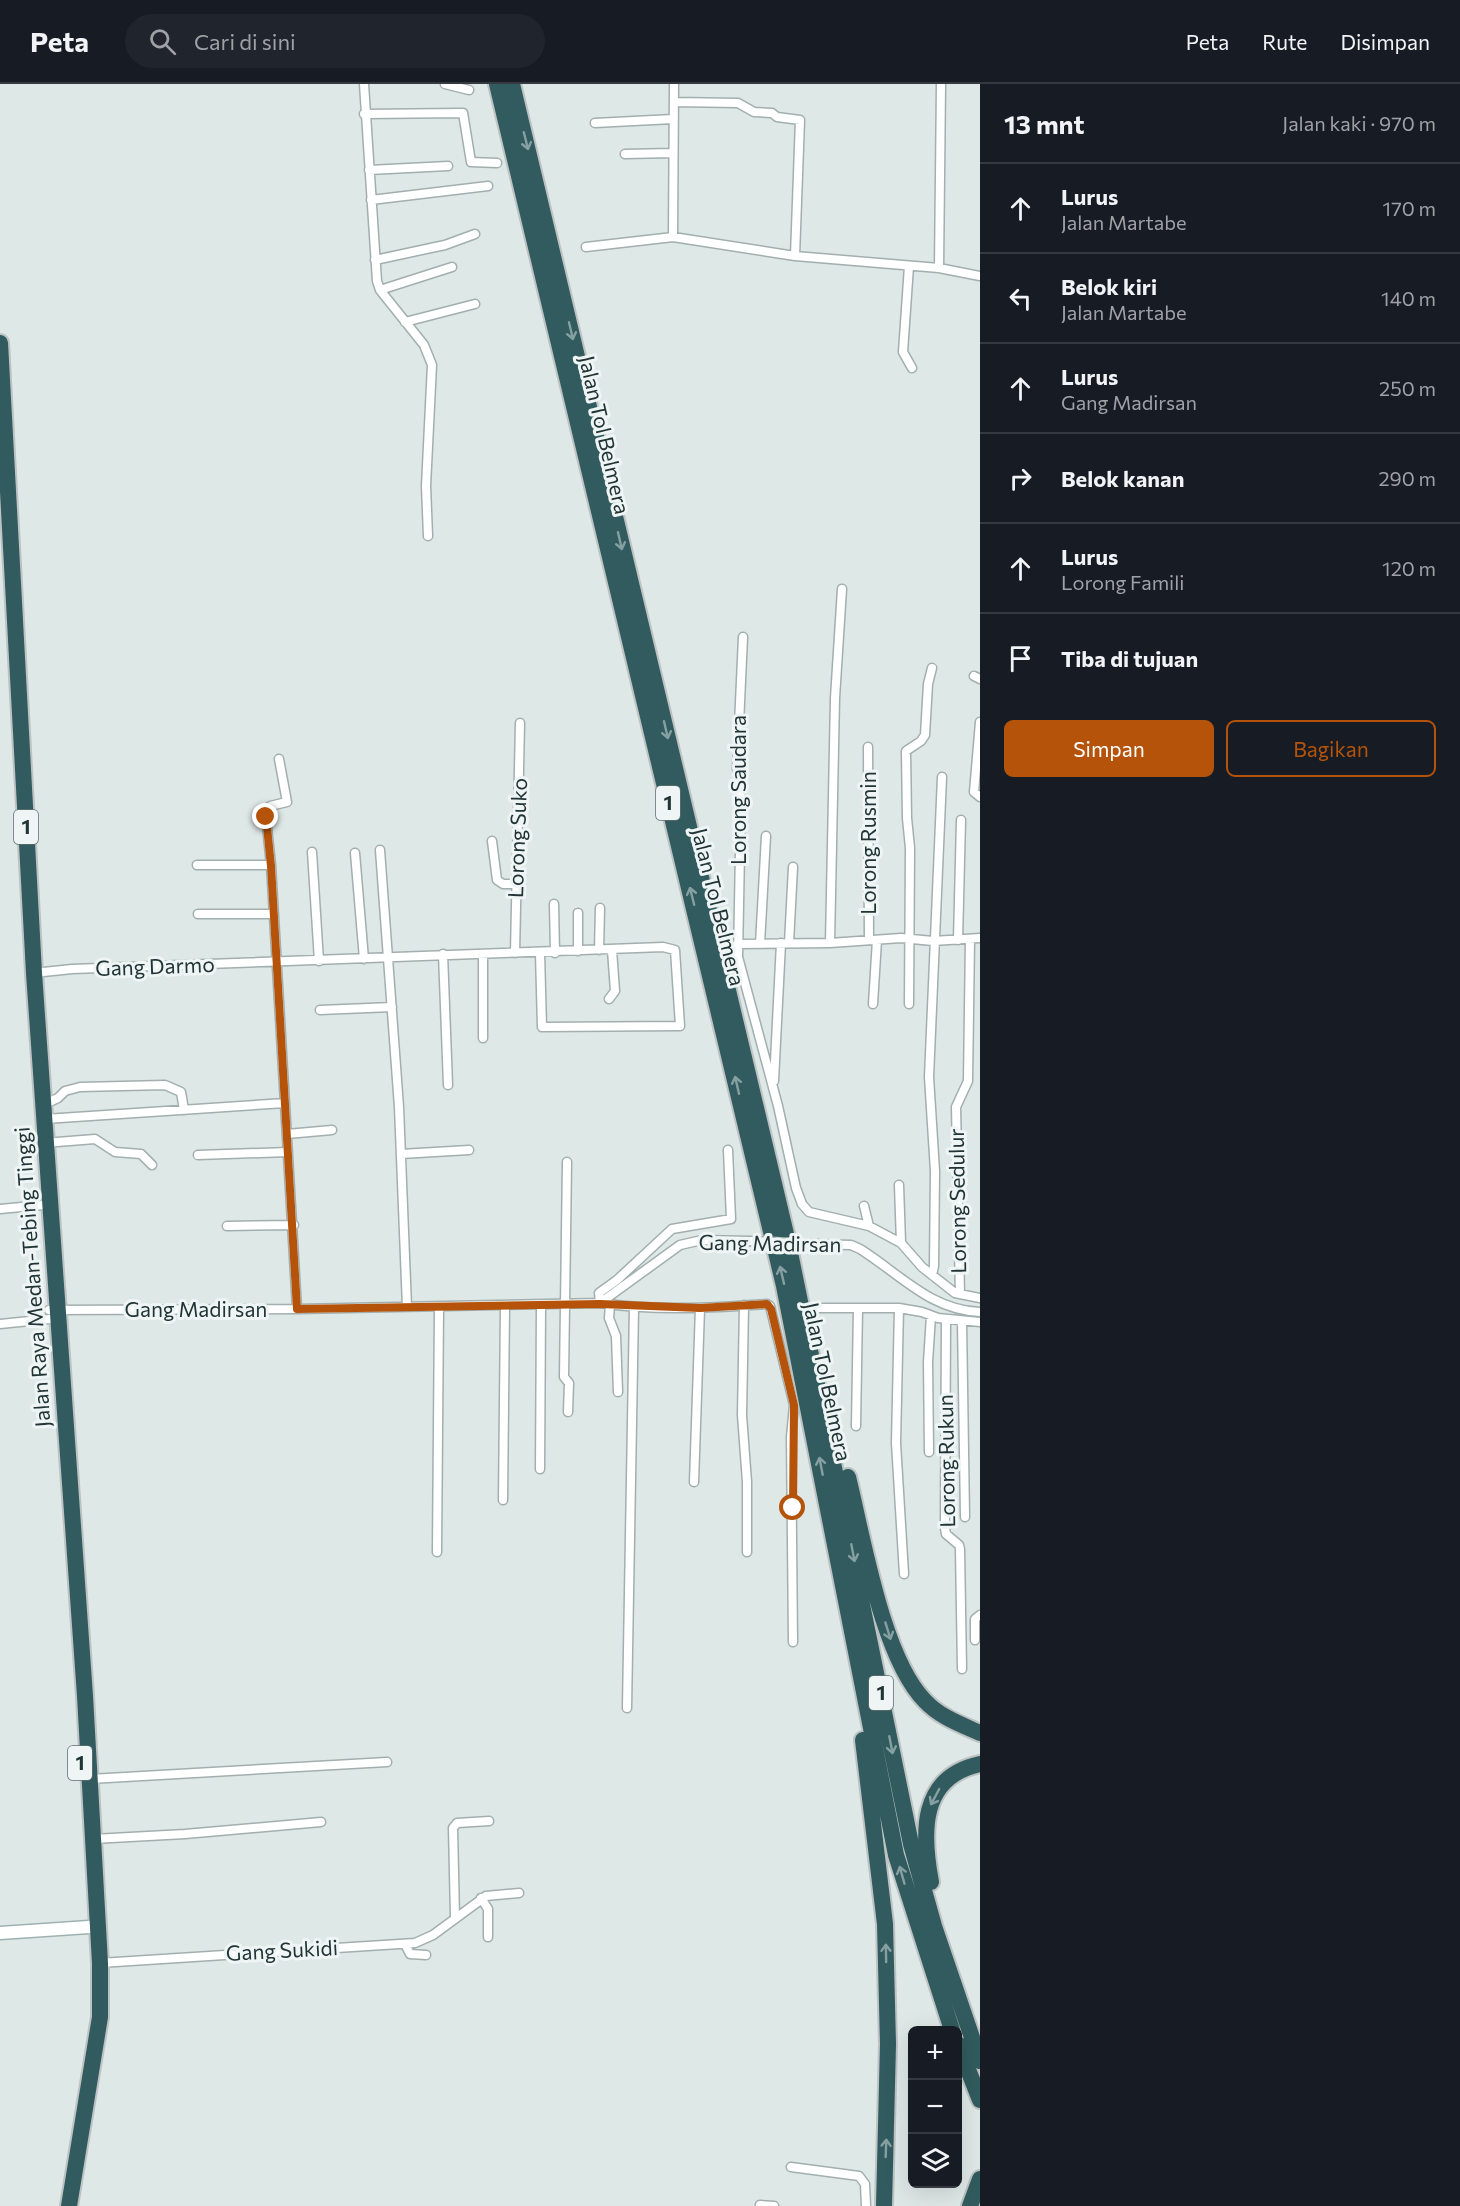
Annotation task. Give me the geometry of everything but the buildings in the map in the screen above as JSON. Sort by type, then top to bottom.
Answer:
[{"type":"highway","name":"Jalan Tol Belmera","points":[[498,84],[784,1286],[853,1640]]},
{"type":"highway","name":"Jalan Tol Belmera","points":[[512,84],[787,1238],[816,1372]]},
{"type":"highway","name":"Jalan Raya Medan-Tebing Tinggi","points":[[0,344],[34,973],[45,1112],[43,1205],[90,1779],[100,1963],[100,2018],[69,2206]]},
{"type":"highway","name":"Jalan Raya Medan-Tebing Tinggi","points":[[0,487],[24,944],[43,1143],[89,1927],[90,2009],[81,2083],[59,2206]]},
{"type":"highway","name":"1","points":[[816,1372],[911,1844],[961,2009],[980,2061]]},
{"type":"highway","points":[[816,1372],[834,1422],[885,1621],[897,1658],[913,1687],[926,1702],[942,1715],[980,1733]]},
{"type":"highway","name":"1","points":[[853,1640],[896,1855],[950,2026]]},
{"type":"highway","points":[[853,1640],[859,1713],[885,1924],[888,2055],[884,2206]]},
{"type":"highway","points":[[961,2009],[928,1864],[926,1820],[936,1792],[945,1780],[955,1773],[980,1764]]},
{"type":"highway","points":[[962,2056],[980,2100]]},
{"type":"highway","points":[[970,2206],[980,2179]]},
{"type":"street","points":[[364,84],[364,114],[375,260],[380,290],[424,345],[432,372],[426,464],[428,536]]},
{"type":"street","points":[[445,84],[469,90]]},
{"type":"street","points":[[673,237],[674,84]]},
{"type":"street","points":[[939,268],[941,84]]},
{"type":"street","points":[[674,102],[738,104],[754,112],[772,113],[777,117],[800,120],[795,256]]},
{"type":"street","points":[[364,114],[462,113],[465,116],[471,162],[496,163]]},
{"type":"street","points":[[595,123],[673,118]]},
{"type":"street","points":[[625,154],[672,153]]},
{"type":"street","points":[[369,170],[448,166]]},
{"type":"street","points":[[371,200],[488,186]]},
{"type":"street","points":[[375,260],[438,247],[475,234]]},
{"type":"street","points":[[586,247],[673,237],[795,256],[939,268],[980,276]]},
{"type":"street","points":[[909,266],[903,352],[912,368]]},
{"type":"street","points":[[380,290],[452,267]]},
{"type":"street","points":[[405,322],[475,304]]},
{"type":"street","points":[[830,944],[835,698],[842,590]]},
{"type":"street","name":"Lorong Saudara","points":[[743,637],[737,768],[741,798],[737,944],[773,1086]]},
{"type":"street","points":[[909,1004],[910,848],[906,818],[906,751],[921,741],[925,735],[928,684],[932,668]]},
{"type":"street","points":[[980,722],[979,756],[974,792],[980,797]]},
{"type":"street","name":"Lorong Suko","points":[[515,953],[520,723]]},
{"type":"street","name":"Lorong Rusmin","points":[[867,747],[873,1004]]},
{"type":"street","points":[[279,759],[286,802],[267,808],[294,1225],[297,1309]]},
{"type":"street","points":[[932,1275],[935,1172],[930,1099],[933,941],[938,902],[942,777]]},
{"type":"street","points":[[958,940],[961,820]]},
{"type":"street","points":[[760,944],[766,836]]},
{"type":"street","points":[[492,841],[499,883],[516,884]]},
{"type":"street","points":[[380,850],[401,1154],[407,1307]]},
{"type":"street","points":[[312,852],[319,961]]},
{"type":"street","points":[[355,854],[364,959]]},
{"type":"street","points":[[197,865],[271,866]]},
{"type":"street","points":[[793,867],[773,1086],[796,1188],[802,1203],[810,1212],[868,1226],[901,1243],[932,1275],[960,1294],[980,1298]]},
{"type":"street","points":[[554,904],[555,953]]},
{"type":"street","points":[[599,950],[600,908]]},
{"type":"street","points":[[578,913],[579,951]]},
{"type":"street","points":[[198,914],[274,914]]},
{"type":"street","name":"Lorong Sedulur","points":[[960,1294],[956,1107],[968,1081],[970,939]]},
{"type":"street","points":[[737,944],[830,944],[873,940],[980,939]]},
{"type":"street","name":"Gang Darmo","points":[[34,973],[72,969],[276,963],[443,954],[483,955],[515,953],[540,953],[555,953],[663,947],[675,950],[680,1026],[542,1027],[540,953]]},
{"type":"street","points":[[609,999],[615,991],[612,950]]},
{"type":"street","points":[[443,954],[448,1085]]},
{"type":"street","points":[[483,955],[483,1038]]},
{"type":"street","points":[[320,1010],[392,1007]]},
{"type":"street","points":[[45,1112],[70,1089],[165,1085],[182,1092],[184,1110]]},
{"type":"street","points":[[45,1112],[184,1110],[285,1102]]},
{"type":"street","points":[[287,1134],[332,1130]]},
{"type":"street","points":[[43,1143],[95,1140],[115,1152],[141,1154],[152,1165]]},
{"type":"street","points":[[401,1154],[469,1150]]},
{"type":"street","points":[[728,1150],[731,1219],[672,1229],[617,1280],[599,1293],[600,1304],[700,1308],[767,1304],[770,1306],[794,1405],[791,1437],[793,1642]]},
{"type":"street","points":[[198,1155],[288,1152]]},
{"type":"street","points":[[567,1162],[564,1377],[569,1383],[568,1412]]},
{"type":"street","points":[[899,1185],[901,1243]]},
{"type":"street","points":[[0,1209],[43,1205]]},
{"type":"street","points":[[864,1206],[868,1226]]},
{"type":"street","points":[[226,1226],[294,1225]]},
{"type":"street","name":"Gang Madirsan","points":[[0,1324],[52,1313],[600,1304],[680,1245],[702,1240],[851,1245],[860,1249],[927,1298],[946,1307],[980,1312]]},
{"type":"street","points":[[503,1500],[505,1305]]},
{"type":"street","points":[[610,1305],[609,1318],[616,1336],[618,1392]]},
{"type":"street","points":[[744,1305],[741,1407],[747,1499],[747,1552]]},
{"type":"street","points":[[540,1469],[541,1306]]},
{"type":"street","points":[[437,1552],[439,1307]]},
{"type":"street","points":[[627,1708],[634,1307]]},
{"type":"street","points":[[694,1482],[700,1308]]},
{"type":"street","points":[[819,1308],[899,1308],[946,1319],[980,1322]]},
{"type":"street","points":[[856,1426],[858,1308]]},
{"type":"street","points":[[899,1308],[896,1443],[904,1574]]},
{"type":"street","points":[[929,1452],[928,1362],[931,1316]]},
{"type":"street","name":"Lorong Rukun","points":[[946,1319],[945,1528],[946,1534],[959,1545],[960,1549],[962,1669]]},
{"type":"street","points":[[962,1321],[965,1517]]},
{"type":"street","points":[[975,1640],[975,1619],[980,1615]]},
{"type":"street","points":[[90,1779],[387,1762]]},
{"type":"street","points":[[455,1917],[453,1828],[458,1824],[489,1821]]},
{"type":"street","points":[[93,1839],[185,1834],[321,1822]]},
{"type":"street","points":[[488,1937],[488,1909],[481,1898],[491,1894],[519,1893]]},
{"type":"street","name":"Gang Sukidi","points":[[100,1963],[423,1941],[481,1898]]},
{"type":"street","points":[[0,1933],[89,1927]]},
{"type":"street","points":[[405,1944],[410,1954],[426,1955]]},
{"type":"street","points":[[791,2167],[859,2176],[865,2184],[866,2206]]},
{"type":"street","points":[[760,2205],[774,2206]]},
{"type":"route","points":[[266,817],[294,1225],[297,1309],[600,1304],[700,1308],[767,1304],[771,1309],[794,1405],[791,1437],[793,1508]]}]
